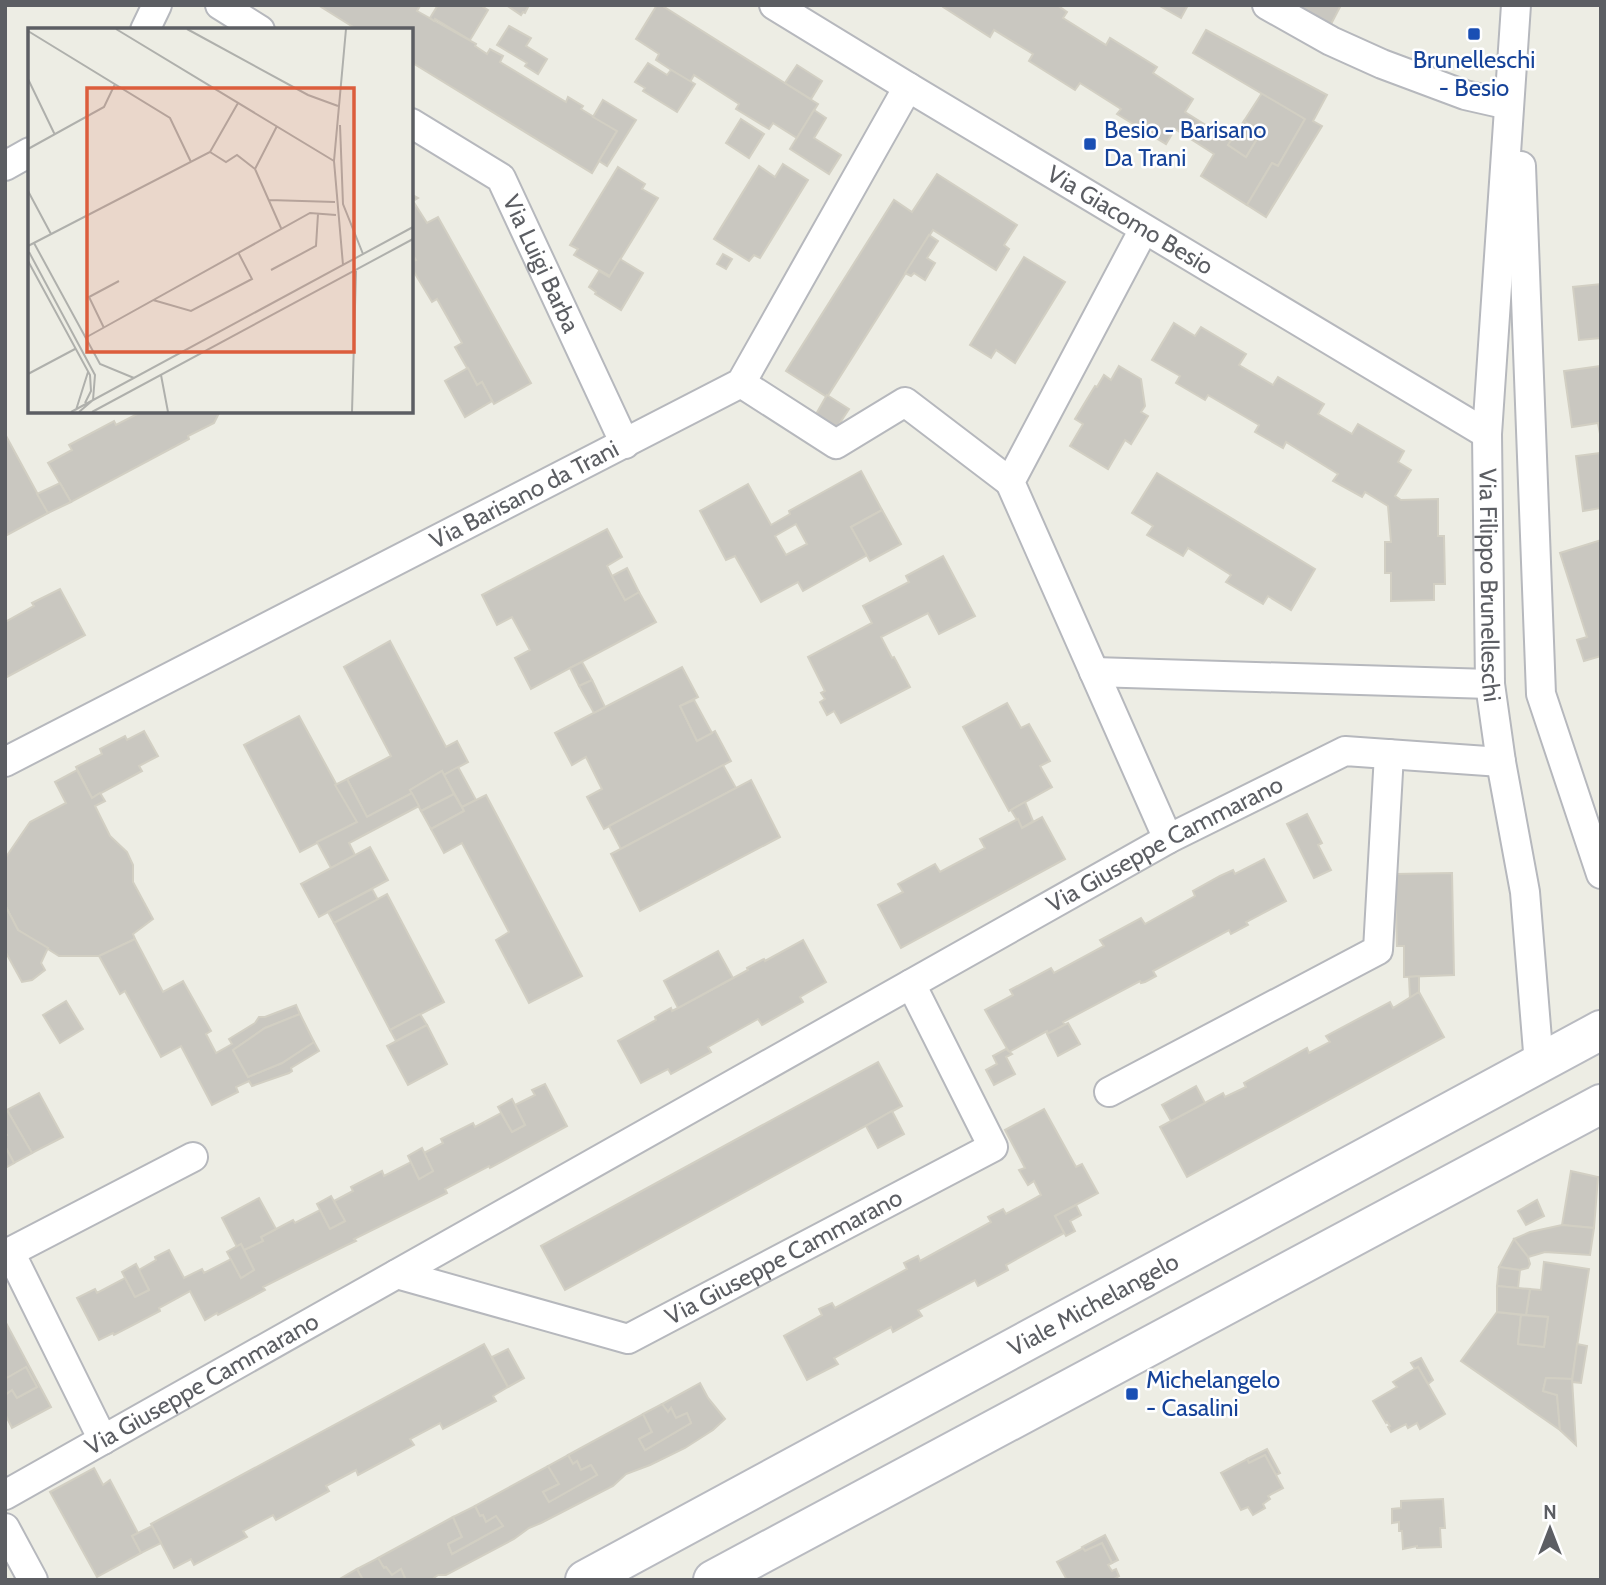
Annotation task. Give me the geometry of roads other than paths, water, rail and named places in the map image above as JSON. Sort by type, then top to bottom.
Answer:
[{"type":"street","points":[[146,28],[157,5]]},
{"type":"street","points":[[220,5],[257,28]]},
{"type":"street","name":"Via Giacomo Besio","points":[[774,5],[1487,434]]},
{"type":"street","points":[[1267,5],[1331,41],[1382,64],[1465,95],[1509,105]]},
{"type":"street","name":"Via Filippo Brunelleschi","points":[[1516,5],[1487,434],[1490,684],[1525,892],[1539,1064]]},
{"type":"street","points":[[908,87],[741,383],[836,443],[905,402],[1010,482],[1168,839]]},
{"type":"street","name":"Via Filippo Brunelleschi","points":[[1509,105],[1520,152],[1541,694],[1601,874]]},
{"type":"street","name":"Via Luigi Barba","points":[[413,124],[500,178],[625,443]]},
{"type":"street","points":[[5,166],[28,153]]},
{"type":"street","points":[[1010,482],[1144,229]]},
{"type":"street","name":"Via Barisano da Trani","points":[[5,762],[741,383]]},
{"type":"street","points":[[1094,672],[1490,684]]},
{"type":"street","name":"Via Giuseppe Cammarano","points":[[5,1495],[1168,839],[1345,751],[1501,762]]},
{"type":"street","points":[[1109,1092],[1378,950],[1389,754]]},
{"type":"street","name":"Via Giuseppe Cammarano","points":[[397,1274],[628,1339],[993,1147],[911,984]]},
{"type":"street","name":"Viale Michelangelo","points":[[589,1579],[1601,1030]]},
{"type":"street","points":[[713,1580],[1601,1104]]},
{"type":"street","points":[[103,1440],[10,1252],[193,1157]]},
{"type":"street","points":[[5,1528],[33,1580]]},
{"type":"place","name":"Brunelleschi - Besio","points":[[1474,34]]},
{"type":"place","name":"Besio - Barisano Da Trani","points":[[1090,144]]},
{"type":"place","name":"Michelangelo - Casalini","points":[[1132,1394]]}]
